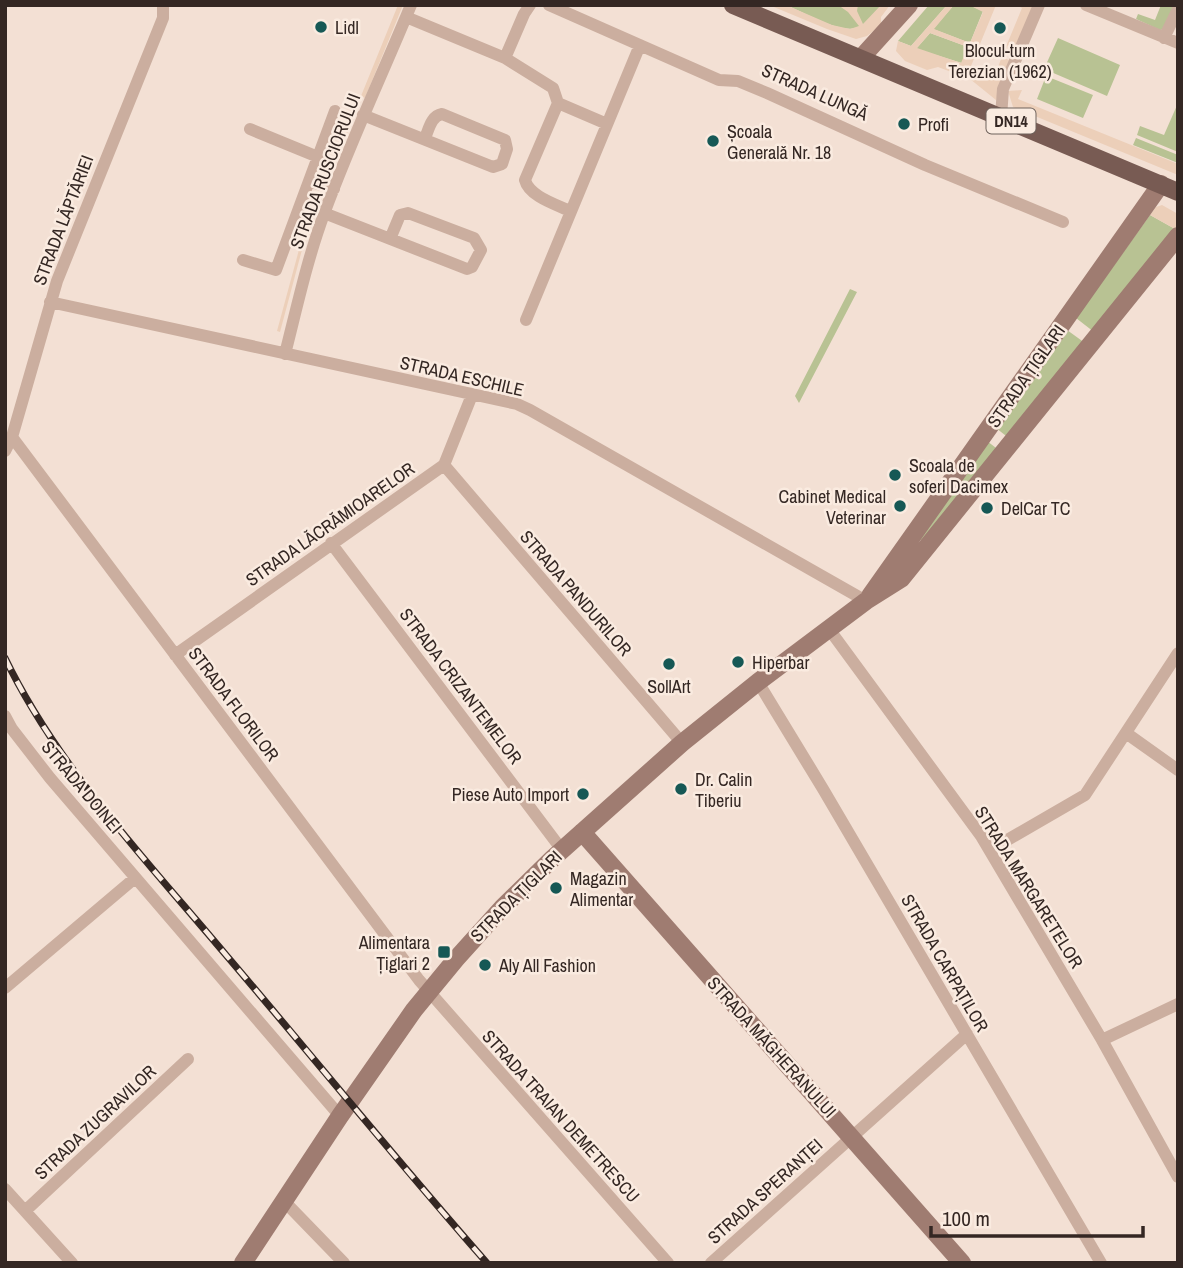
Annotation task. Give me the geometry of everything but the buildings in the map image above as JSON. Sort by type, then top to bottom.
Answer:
[{"type":"main road","name":"DN14","points":[[733,5],[1170,188]]},
{"type":"street","name":"STRADA LĂPTĂRIEI","points":[[5,451],[12,437],[50,302],[97,177],[163,18],[163,5]]},
{"type":"street","points":[[505,58],[530,5]]},
{"type":"street","name":"STRADA LUNGĂ","points":[[549,5],[719,80],[738,81],[767,93],[974,186],[1063,222]]},
{"type":"street","points":[[861,58],[909,5]]},
{"type":"street","points":[[1001,117],[1003,89],[1039,5]]},
{"type":"street","points":[[1086,5],[1178,43]]},
{"type":"street","points":[[1164,38],[1178,9]]},
{"type":"street","points":[[409,11],[505,58],[553,88],[558,103],[525,180],[527,188],[534,193],[570,211]]},
{"type":"street","name":"STRADA RUSCIORULUI","points":[[285,354],[306,269],[324,213],[409,11]]},
{"type":"street","points":[[526,320],[640,45]]},
{"type":"street","points":[[558,103],[607,124]]},
{"type":"street","name":"STRADA RUSCIORULUI","points":[[243,260],[276,270],[335,111]]},
{"type":"street","points":[[363,115],[493,167],[502,164],[508,149],[505,140],[442,114],[433,119],[425,138]]},
{"type":"street","name":"STRADA RUSCIORULUI","points":[[250,129],[318,157]]},
{"type":"street","points":[[309,181],[334,189]]},
{"type":"street","name":"STRADA ȚIGLARI","points":[[866,601],[1170,188]]},
{"type":"street","points":[[324,213],[390,239],[467,269],[472,267],[481,250],[474,238],[408,213],[400,215],[390,239]]},
{"type":"street","name":"STRADA ȚIGLARI","points":[[243,1263],[340,1116],[429,992],[477,935],[562,850],[682,743],[758,682],[866,601],[890,587],[910,569],[1178,236]]},
{"type":"street","name":"STRADA ESCHILE","points":[[50,302],[530,410],[866,601]]},
{"type":"street","points":[[444,465],[472,395]]},
{"type":"street","name":"STRADA FLORILOR","points":[[12,437],[429,992]]},
{"type":"street","name":"STRADA LĂCRĂMIOARELOR","points":[[176,655],[444,465]]},
{"type":"street","name":"STRADA PANDURILOR","points":[[444,465],[682,743]]},
{"type":"street","name":"STRADA CRIZANTEMELOR","points":[[331,543],[562,850]]},
{"type":"street","name":"STRADA MARGARETELOR","points":[[829,629],[989,850],[1102,1040],[1178,1177]]},
{"type":"street","points":[[989,850],[1085,795],[1178,653]]},
{"type":"street","name":"STRADA CARPAȚILOR","points":[[758,682],[1101,1263]]},
{"type":"street","name":"STRADA DOINEI","points":[[5,716],[43,769],[340,1116]]},
{"type":"street","points":[[1126,733],[1178,770]]},
{"type":"street","name":"STRADA MĂGHERANULUI","points":[[582,832],[962,1263]]},
{"type":"street","points":[[5,989],[135,878]]},
{"type":"street","name":"STRADA TRAIAN DEMETRESCU","points":[[429,992],[668,1263]]},
{"type":"street","points":[[1102,1040],[1178,1004]]},
{"type":"street","name":"STRADA SPERANȚEI","points":[[711,1263],[967,1034]]},
{"type":"street","name":"STRADA ZUGRAVILOR","points":[[25,1211],[188,1059]]},
{"type":"street","points":[[5,1188],[72,1263]]},
{"type":"street","points":[[283,1200],[344,1263]]},
{"type":"green space","points":[[786,5],[881,5],[864,24],[849,29],[831,25]]},
{"type":"green space","points":[[929,5],[947,5],[911,46],[898,41]]},
{"type":"green space","points":[[954,5],[969,5],[983,11],[970,43],[933,29]]},
{"type":"green space","points":[[1161,5],[1175,5],[1165,29],[1160,30],[1136,19],[1138,14],[1155,20]]},
{"type":"green space","points":[[930,33],[968,47],[962,63],[916,49]]},
{"type":"green space","points":[[1058,38],[1120,65],[1107,96],[1044,69]]},
{"type":"green space","points":[[1046,76],[1093,95],[1083,118],[1037,99]]},
{"type":"green space","points":[[1178,103],[1178,152],[1137,135],[1140,126],[1164,135]]},
{"type":"green space","points":[[1136,138],[1178,155],[1178,163],[1133,145]]},
{"type":"green space","points":[[1150,215],[1175,229],[1094,332],[1076,318]]},
{"type":"green space","points":[[850,289],[857,292],[799,403],[795,396]]},
{"type":"green space","points":[[1067,330],[1085,343],[1010,439],[996,428]]},
{"type":"green space","points":[[987,441],[1000,451],[927,545],[917,537]]},
{"type":"shaded area","points":[[398,5],[403,5],[365,98],[361,96]]},
{"type":"shaded area","points":[[769,5],[786,5],[832,25],[850,29],[859,26],[848,12],[838,5],[858,5],[857,11],[863,24],[881,5],[890,5],[881,17],[881,25],[867,36],[856,39]]},
{"type":"shaded area","points":[[947,5],[954,5],[934,29],[970,43],[983,12],[969,5],[996,5],[971,66],[994,76],[1002,57],[1009,60],[1012,52],[1005,49],[1022,8],[1016,5],[1034,5],[996,100],[970,79],[938,67],[927,70],[905,61],[896,51],[898,41],[911,46]],"holes":[[[930,33],[968,47],[961,63],[917,48]]]},
{"type":"shaded area","points":[[1022,90],[1018,99],[1178,164],[1178,175],[1013,107],[1008,91]]},
{"type":"shaded area","points":[[353,111],[356,112],[329,179],[325,178]]},
{"type":"shaded area","points":[[319,192],[322,194],[303,246],[280,332],[277,331],[300,246]]},
{"type":"shaded area","points":[[1162,205],[1178,214],[1178,225],[1175,229],[1150,215],[1156,207]]},
{"type":"railway","points":[[5,658],[51,738],[106,813],[487,1263]]},
{"type":"place","name":"Lidl","points":[[321,27]]},
{"type":"place","name":"Blocul-turn Terezian (1962)","points":[[1000,28]]},
{"type":"place","name":"Profi","points":[[904,124]]},
{"type":"place","name":"Școala Generală Nr. 18","points":[[713,141]]},
{"type":"place","name":"Scoala de soferi Dacimex","points":[[895,475]]},
{"type":"place","name":"Cabinet Medical Veterinar","points":[[900,506]]},
{"type":"place","name":"DelCar TC","points":[[987,508]]},
{"type":"place","name":"Hiperbar","points":[[738,662]]},
{"type":"place","name":"SollArt","points":[[669,664]]},
{"type":"place","name":"Dr. Calin Tiberiu","points":[[681,789]]},
{"type":"place","name":"Piese Auto Import","points":[[583,794]]},
{"type":"place","name":"Magazin Alimentar","points":[[556,888]]},
{"type":"place","name":"Alimentara Țiglari 2","points":[[444,952]]},
{"type":"place","name":"Aly All Fashion","points":[[485,965]]}]
